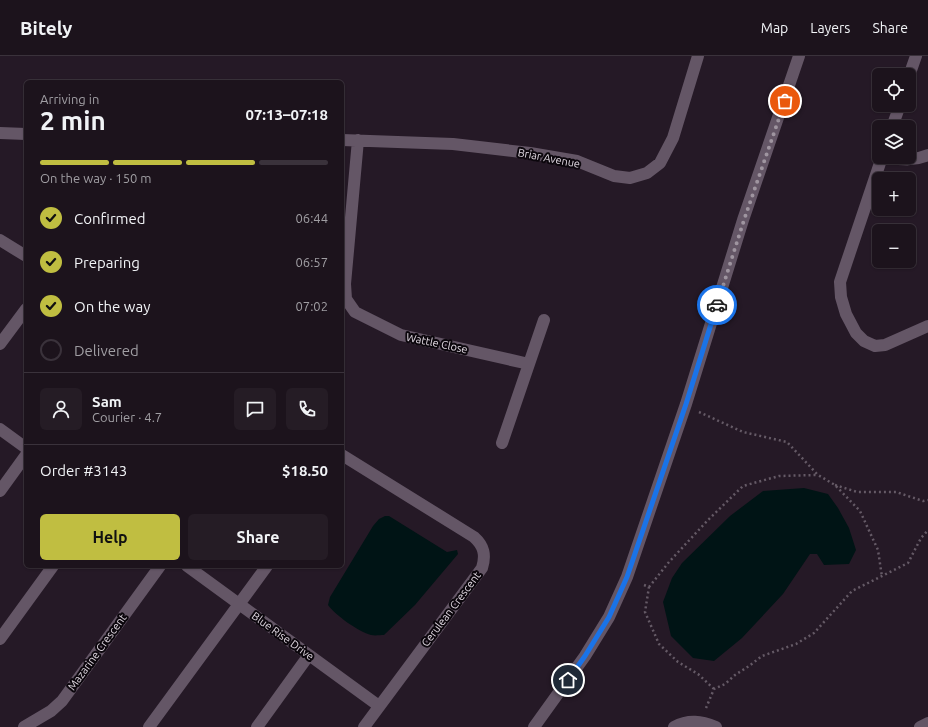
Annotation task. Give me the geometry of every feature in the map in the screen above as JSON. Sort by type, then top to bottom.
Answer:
[{"type":"street","name":"Briar Avenue","points":[[344,140],[452,144],[530,153],[577,161],[614,176],[630,178],[647,173],[660,164],[672,138],[698,56]]},
{"type":"street","points":[[534,727],[585,656],[609,617],[627,577],[686,404],[744,220],[800,56]]},
{"type":"street","points":[[912,68],[916,56]]},
{"type":"street","points":[[0,133],[24,134]]},
{"type":"street","name":"Wattle Close","points":[[358,140],[345,284],[346,299],[355,312],[401,336],[529,364]]},
{"type":"street","points":[[916,159],[928,155]]},
{"type":"street","points":[[880,164],[840,282],[841,297],[846,314],[856,333],[864,341],[875,346],[886,345],[928,326]]},
{"type":"street","points":[[0,240],[24,255]]},
{"type":"street","points":[[0,344],[24,312]]},
{"type":"street","points":[[502,443],[544,320]]},
{"type":"street","points":[[0,429],[24,447]]},
{"type":"street","points":[[0,491],[24,458]]},
{"type":"street","name":"Cerulean Crescent","points":[[344,459],[474,537],[482,546],[484,552],[482,568],[364,727]]},
{"type":"street","points":[[0,639],[52,568]]},
{"type":"street","name":"Mazarine Crescent","points":[[24,727],[45,716],[62,701],[159,568]]},
{"type":"street","name":"Blue Rise Drive","points":[[190,568],[379,706]]},
{"type":"street","points":[[149,727],[266,568]]},
{"type":"street","points":[[257,727],[309,655]]},
{"type":"street","points":[[674,727],[684,722],[700,722],[716,727]]},
{"type":"street","points":[[920,727],[928,723]]},
{"type":"path","points":[[698,411],[743,432],[787,442],[818,476],[835,485],[857,492],[896,492],[923,502],[928,500]]},
{"type":"path","points":[[714,689],[698,674],[678,662],[659,644],[645,612],[649,587],[669,562],[708,520],[743,486],[779,476],[818,476]]},
{"type":"path","points":[[835,485],[860,511],[878,550],[882,577]]},
{"type":"path","points":[[700,722],[714,689],[725,684],[762,656],[796,644],[814,632],[852,591],[908,563],[921,538],[928,530]]},
{"type":"path","points":[[644,585],[649,587]]},
{"type":"shaded area","points":[[804,488],[828,494],[838,508],[849,528],[856,550],[849,564],[824,565],[817,554],[810,554],[783,594],[742,638],[714,661],[693,658],[671,636],[663,602],[672,578],[682,563],[730,516],[763,491]]},
{"type":"shaded area","points":[[389,516],[447,552],[457,550],[458,554],[415,605],[384,635],[373,635],[366,633],[348,623],[328,605],[330,597],[373,526],[379,519]]},
{"type":"way so far","points":[[717,305],[744,220],[785,101]]},
{"type":"route","points":[[568,680],[609,617],[627,577],[686,404],[717,305]]}]
